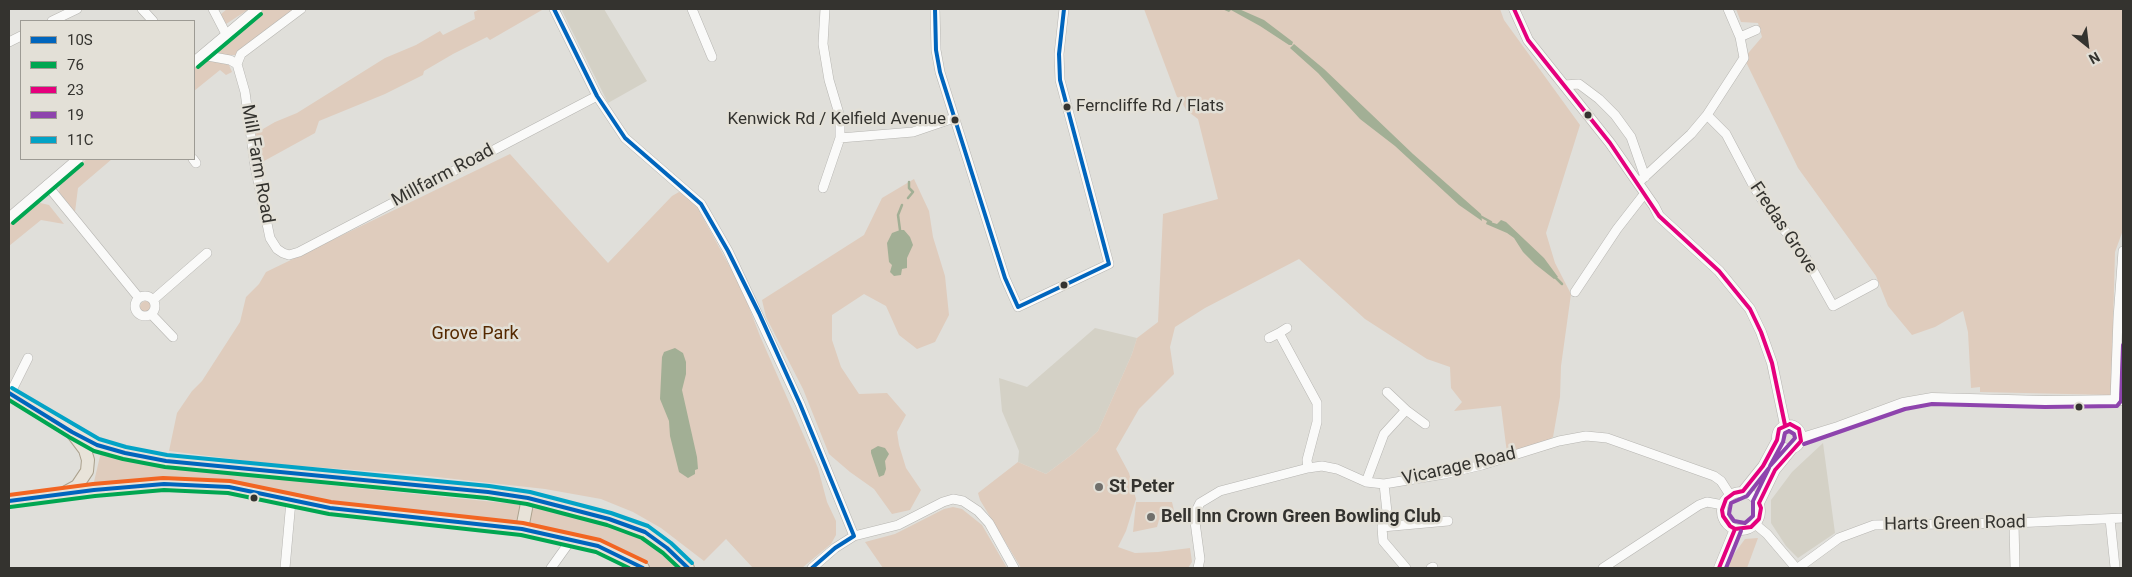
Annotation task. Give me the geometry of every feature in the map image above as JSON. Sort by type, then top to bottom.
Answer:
[{"type":"main road","points":[[10,393],[72,432],[97,445],[125,453],[166,461],[488,492],[528,498],[609,519],[645,532],[667,548],[688,568]]},
{"type":"main road","points":[[64,493],[77,486],[87,472],[88,460],[85,450],[72,432]]},
{"type":"main road","points":[[9,501],[64,493],[164,484],[229,487],[330,508],[522,529],[598,546],[643,568]]},
{"type":"main road","points":[[522,529],[528,498]]},
{"type":"street","points":[[54,20],[77,9]]},
{"type":"street","points":[[142,9],[152,20]]},
{"type":"street","points":[[213,9],[226,34]]},
{"type":"street","points":[[195,61],[257,9]]},
{"type":"street","points":[[202,55],[230,60],[238,64],[241,54],[301,9]]},
{"type":"street","points":[[554,9],[597,96],[625,138],[701,204],[728,251],[759,313],[800,404],[854,536]]},
{"type":"street","points":[[692,9],[712,57]]},
{"type":"street","points":[[823,188],[840,138],[840,117],[829,80],[823,44],[825,9]]},
{"type":"street","points":[[935,9],[936,50],[954,118],[1005,278],[1018,307],[1109,264],[1092,208],[1060,80],[1059,54],[1064,9]]},
{"type":"street","points":[[1514,9],[1528,40],[1642,180]]},
{"type":"street","points":[[1642,180],[1686,139],[1706,115],[1744,58],[1740,36],[1728,9]]},
{"type":"street","points":[[1740,36],[1756,30]]},
{"type":"street","name":"Mill Farm Road","points":[[238,64],[245,92],[256,166],[270,238],[277,249],[289,255]]},
{"type":"street","points":[[1564,84],[1578,84],[1599,99],[1615,115],[1630,137],[1645,193],[1659,216],[1719,271],[1750,309],[1761,332],[1772,363],[1785,425]]},
{"type":"street","name":"Millfarm Road","points":[[289,255],[299,252],[597,96]]},
{"type":"street","name":"Fredas Grove","points":[[1706,115],[1726,134],[1759,194],[1806,258],[1833,306],[1874,284]]},
{"type":"street","points":[[840,138],[913,132],[954,118]]},
{"type":"street","points":[[9,218],[77,160]]},
{"type":"street","points":[[47,185],[139,298]]},
{"type":"street","points":[[1576,292],[1617,229],[1645,193]]},
{"type":"street","points":[[1802,438],[1903,403],[1932,398],[2045,401],[2119,400],[2118,318],[2123,251]]},
{"type":"street","points":[[153,300],[207,253]]},
{"type":"street","points":[[148,296],[153,300],[155,309],[152,314],[143,316],[136,311],[136,303],[139,298],[148,296]]},
{"type":"street","points":[[152,314],[173,337]]},
{"type":"street","points":[[1269,338],[1283,330],[1317,404],[1317,422],[1307,460],[1308,468]]},
{"type":"street","points":[[10,393],[28,358]]},
{"type":"street","points":[[1387,392],[1406,410],[1425,424]]},
{"type":"street","points":[[1366,482],[1384,434],[1406,410]]},
{"type":"street","points":[[1785,425],[1795,425],[1801,433],[1802,438],[1799,445],[1792,449],[1775,470],[1759,503],[1760,514],[1755,524],[1746,530],[1735,529],[1725,522],[1723,504],[1730,495],[1743,491],[1763,466],[1777,440],[1779,429],[1785,425]]},
{"type":"street","name":"Vicarage Road","points":[[1198,568],[1200,559],[1196,511],[1200,503],[1220,491],[1322,466],[1337,469],[1366,482],[1384,484],[1444,474],[1482,465],[1559,441],[1586,436],[1607,438],[1714,476],[1721,481],[1730,495]]},
{"type":"street","points":[[1777,440],[1783,447],[1792,449]]},
{"type":"street","points":[[1384,484],[1387,512],[1382,527],[1383,541],[1406,568]]},
{"type":"street","points":[[1743,491],[1753,495],[1759,503]]},
{"type":"street","points":[[812,568],[835,548],[854,536],[898,525],[943,502],[953,500],[962,501],[978,511],[989,523],[1014,568]]},
{"type":"street","points":[[285,568],[291,501]]},
{"type":"street","points":[[1603,568],[1698,504],[1707,502],[1723,504]]},
{"type":"street","name":"Harts Green Road","points":[[1797,568],[1839,538],[1874,525],[2014,523],[2123,518]]},
{"type":"street","points":[[2110,519],[2114,567]]},
{"type":"street","points":[[1382,527],[1448,521]]},
{"type":"street","points":[[2014,523],[2015,568]]},
{"type":"street","points":[[1755,524],[1767,534],[1797,568]]},
{"type":"street","points":[[1719,568],[1735,529]]},
{"type":"street","points":[[551,568],[571,540]]},
{"type":"shaded area","points":[[561,9],[604,9],[647,81],[608,103]]},
{"type":"shaded area","points":[[1222,9],[1239,9],[1264,20],[1293,42],[1292,45],[1231,10],[1229,12]]},
{"type":"shaded area","points":[[1294,44],[1324,69],[1413,154],[1481,214],[1482,221],[1459,205],[1395,146],[1360,119],[1318,73],[1290,48]]},
{"type":"shaded area","points":[[1501,220],[1506,222],[1544,258],[1558,277],[1554,279],[1535,264],[1523,252],[1514,238],[1486,224],[1487,221],[1497,224]]},
{"type":"shaded area","points":[[904,230],[910,237],[913,245],[907,258],[907,268],[902,269],[901,275],[894,276],[890,272],[892,265],[889,262],[887,243],[892,233]]},
{"type":"shaded area","points":[[1095,328],[1137,338],[1132,354],[1098,431],[1074,453],[1046,474],[1018,462],[1019,451],[1002,411],[999,378],[1027,387]]},
{"type":"shaded area","points":[[675,348],[683,353],[686,362],[686,374],[682,390],[697,457],[698,469],[695,470],[695,474],[688,478],[679,472],[670,436],[669,421],[660,399],[662,357],[664,352]]},
{"type":"shaded area","points":[[1823,443],[1835,533],[1798,558],[1786,546],[1771,523],[1771,500],[1792,472]]},
{"type":"shaded area","points":[[878,446],[885,448],[889,454],[885,461],[886,469],[884,475],[879,477],[871,453],[871,450]]},
{"type":"green space","points":[[227,9],[249,9],[226,24],[221,14]]},
{"type":"green space","points":[[262,9],[296,9],[235,55],[217,55],[213,50]]},
{"type":"green space","points":[[480,9],[542,10],[490,40],[487,37],[453,54],[424,71],[423,75],[385,94],[319,121],[315,133],[255,166],[251,136],[275,122],[297,113],[385,58],[416,45],[440,31],[443,35],[475,19],[474,12]]},
{"type":"green space","points":[[1144,9],[1500,9],[1504,20],[1580,125],[1546,233],[1555,263],[1571,294],[1561,366],[1560,397],[1553,437],[1507,453],[1501,406],[1454,411],[1462,402],[1451,388],[1450,367],[1427,359],[1365,319],[1299,259],[1205,308],[1175,327],[1170,347],[1174,374],[1139,409],[1116,449],[1129,473],[1136,499],[1126,531],[1118,547],[1135,553],[1190,548],[1192,562],[1188,568],[1021,568],[980,500],[978,493],[1018,462],[1046,474],[1074,453],[1098,431],[1132,354],[1137,338],[1158,322],[1163,214],[1218,199],[1198,119],[1186,110],[1180,98],[1177,97]]},
{"type":"green space","points":[[1736,9],[2123,9],[2123,230],[2115,252],[2111,395],[1980,392],[1980,387],[1971,388],[1968,332],[1963,311],[1935,327],[1912,335],[1888,306],[1876,276],[1798,168],[1744,58],[1762,37],[1758,23],[1741,22]]},
{"type":"green space","points":[[204,59],[229,65],[232,72],[226,75],[220,70],[195,90],[195,67]]},
{"type":"green space","name":"Grove Park","points":[[510,154],[608,263],[672,196],[679,192],[687,196],[696,205],[742,289],[760,336],[818,468],[827,502],[836,521],[836,535],[831,544],[802,568],[753,568],[726,539],[704,561],[661,528],[633,512],[601,499],[545,489],[409,474],[272,464],[169,451],[177,413],[192,391],[202,381],[240,322],[246,297],[259,284],[266,272]]},
{"type":"green space","points":[[86,160],[111,160],[78,188],[75,212],[59,192],[61,180]]},
{"type":"green space","points":[[914,179],[929,211],[933,237],[945,276],[949,315],[935,342],[917,349],[899,335],[886,306],[864,294],[832,315],[832,340],[841,367],[859,394],[887,393],[906,415],[897,432],[899,445],[906,468],[921,490],[910,510],[892,514],[874,489],[829,454],[803,389],[766,317],[762,300],[864,235],[882,198]]},
{"type":"green space","points":[[36,202],[49,205],[64,224],[41,220],[9,246],[9,224]]},
{"type":"green space","points":[[144,301],[148,301],[152,307],[148,313],[144,313],[140,309],[140,305]]},
{"type":"green space","points":[[101,452],[299,480],[308,483],[534,506],[586,517],[641,538],[678,568],[650,568],[626,554],[511,524],[308,497],[93,486]]},
{"type":"green space","name":"Bell Inn Crown Green Bowling Club","points":[[1136,502],[1172,502],[1175,515],[1159,520],[1157,527],[1133,532]]},
{"type":"green space","points":[[953,507],[962,509],[982,525],[1007,568],[883,568],[865,542],[895,534],[944,509]]},
{"type":"green space","points":[[1758,538],[1747,568],[1727,568],[1745,539]]},
{"type":"waterway","points":[[908,198],[913,192],[909,188],[909,182]]},
{"type":"waterway","points":[[900,230],[898,215],[902,205]]},
{"type":"waterway","points":[[1480,216],[1491,222]]},
{"type":"waterway","points":[[1554,276],[1562,284]]},
{"type":"transit line","name":"10S","points":[[554,9],[597,96],[625,138],[701,204],[728,251],[759,313],[800,404],[854,536],[835,548],[812,568]]},
{"type":"transit line","name":"10S","points":[[935,9],[936,50],[940,72],[1005,278],[1018,307],[1109,264],[1060,80],[1059,54],[1064,9]]},
{"type":"transit line","name":"23","points":[[1514,9],[1528,40],[1610,143],[1659,216],[1719,271],[1750,309],[1761,332],[1772,363],[1785,425]]},
{"type":"transit line","name":"76","points":[[198,67],[261,14]]},
{"type":"transit line","name":"76","points":[[13,223],[82,164]]},
{"type":"transit line","name":"19","points":[[1804,444],[1905,409],[1932,404],[2045,407],[2117,406],[2121,401],[2123,345]]},
{"type":"transit line","name":"11C","points":[[12,388],[99,439],[126,447],[167,455],[489,486],[530,492],[611,513],[648,526],[671,543],[692,563]]},
{"type":"transit line","name":"10S","points":[[9,393],[72,432],[97,445],[125,453],[166,461],[488,492],[528,498],[609,519],[645,532],[667,548],[688,568]]},
{"type":"transit line","name":"76","points":[[9,400],[94,451],[123,459],[165,467],[487,498],[527,504],[607,525],[642,538],[663,553],[679,568]]},
{"type":"transit line","name":"23","points":[[1790,424],[1799,429],[1801,441],[1775,470],[1759,503],[1761,508],[1759,519],[1751,527],[1735,529],[1730,526],[1723,516],[1722,510],[1726,499],[1734,493],[1743,491],[1763,466],[1777,440],[1779,429],[1790,424]]},
{"type":"transit line","name":"19","points":[[1789,431],[1794,434],[1795,438],[1770,466],[1783,442],[1785,433],[1789,431]]},
{"type":"transit line","name":"19","points":[[1769,468],[1753,501],[1753,516],[1745,523],[1734,521],[1729,514],[1731,503],[1747,496],[1769,468]]},
{"type":"transit line","points":[[9,495],[93,484],[163,478],[230,481],[331,502],[523,523],[600,540],[646,562]]},
{"type":"transit line","name":"10S","points":[[9,501],[94,490],[164,484],[229,487],[330,508],[522,529],[598,546],[643,568]]},
{"type":"transit line","name":"76","points":[[10,507],[95,496],[164,490],[228,493],[329,514],[521,535],[596,552],[629,568]]},
{"type":"transit line","name":"23","points":[[1719,568],[1735,529]]},
{"type":"transit line","name":"19","points":[[1726,568],[1741,531]]},
{"type":"place","name":"Ferncliffe Rd / Flats","points":[[1067,107]]},
{"type":"place","name":"Kenwick Rd / Kelfield Avenue","points":[[955,120]]},
{"type":"place","name":"St Peter","points":[[1099,487]]},
{"type":"place","name":"Bell Inn Crown Green Bowling Club","points":[[1151,517]]}]
